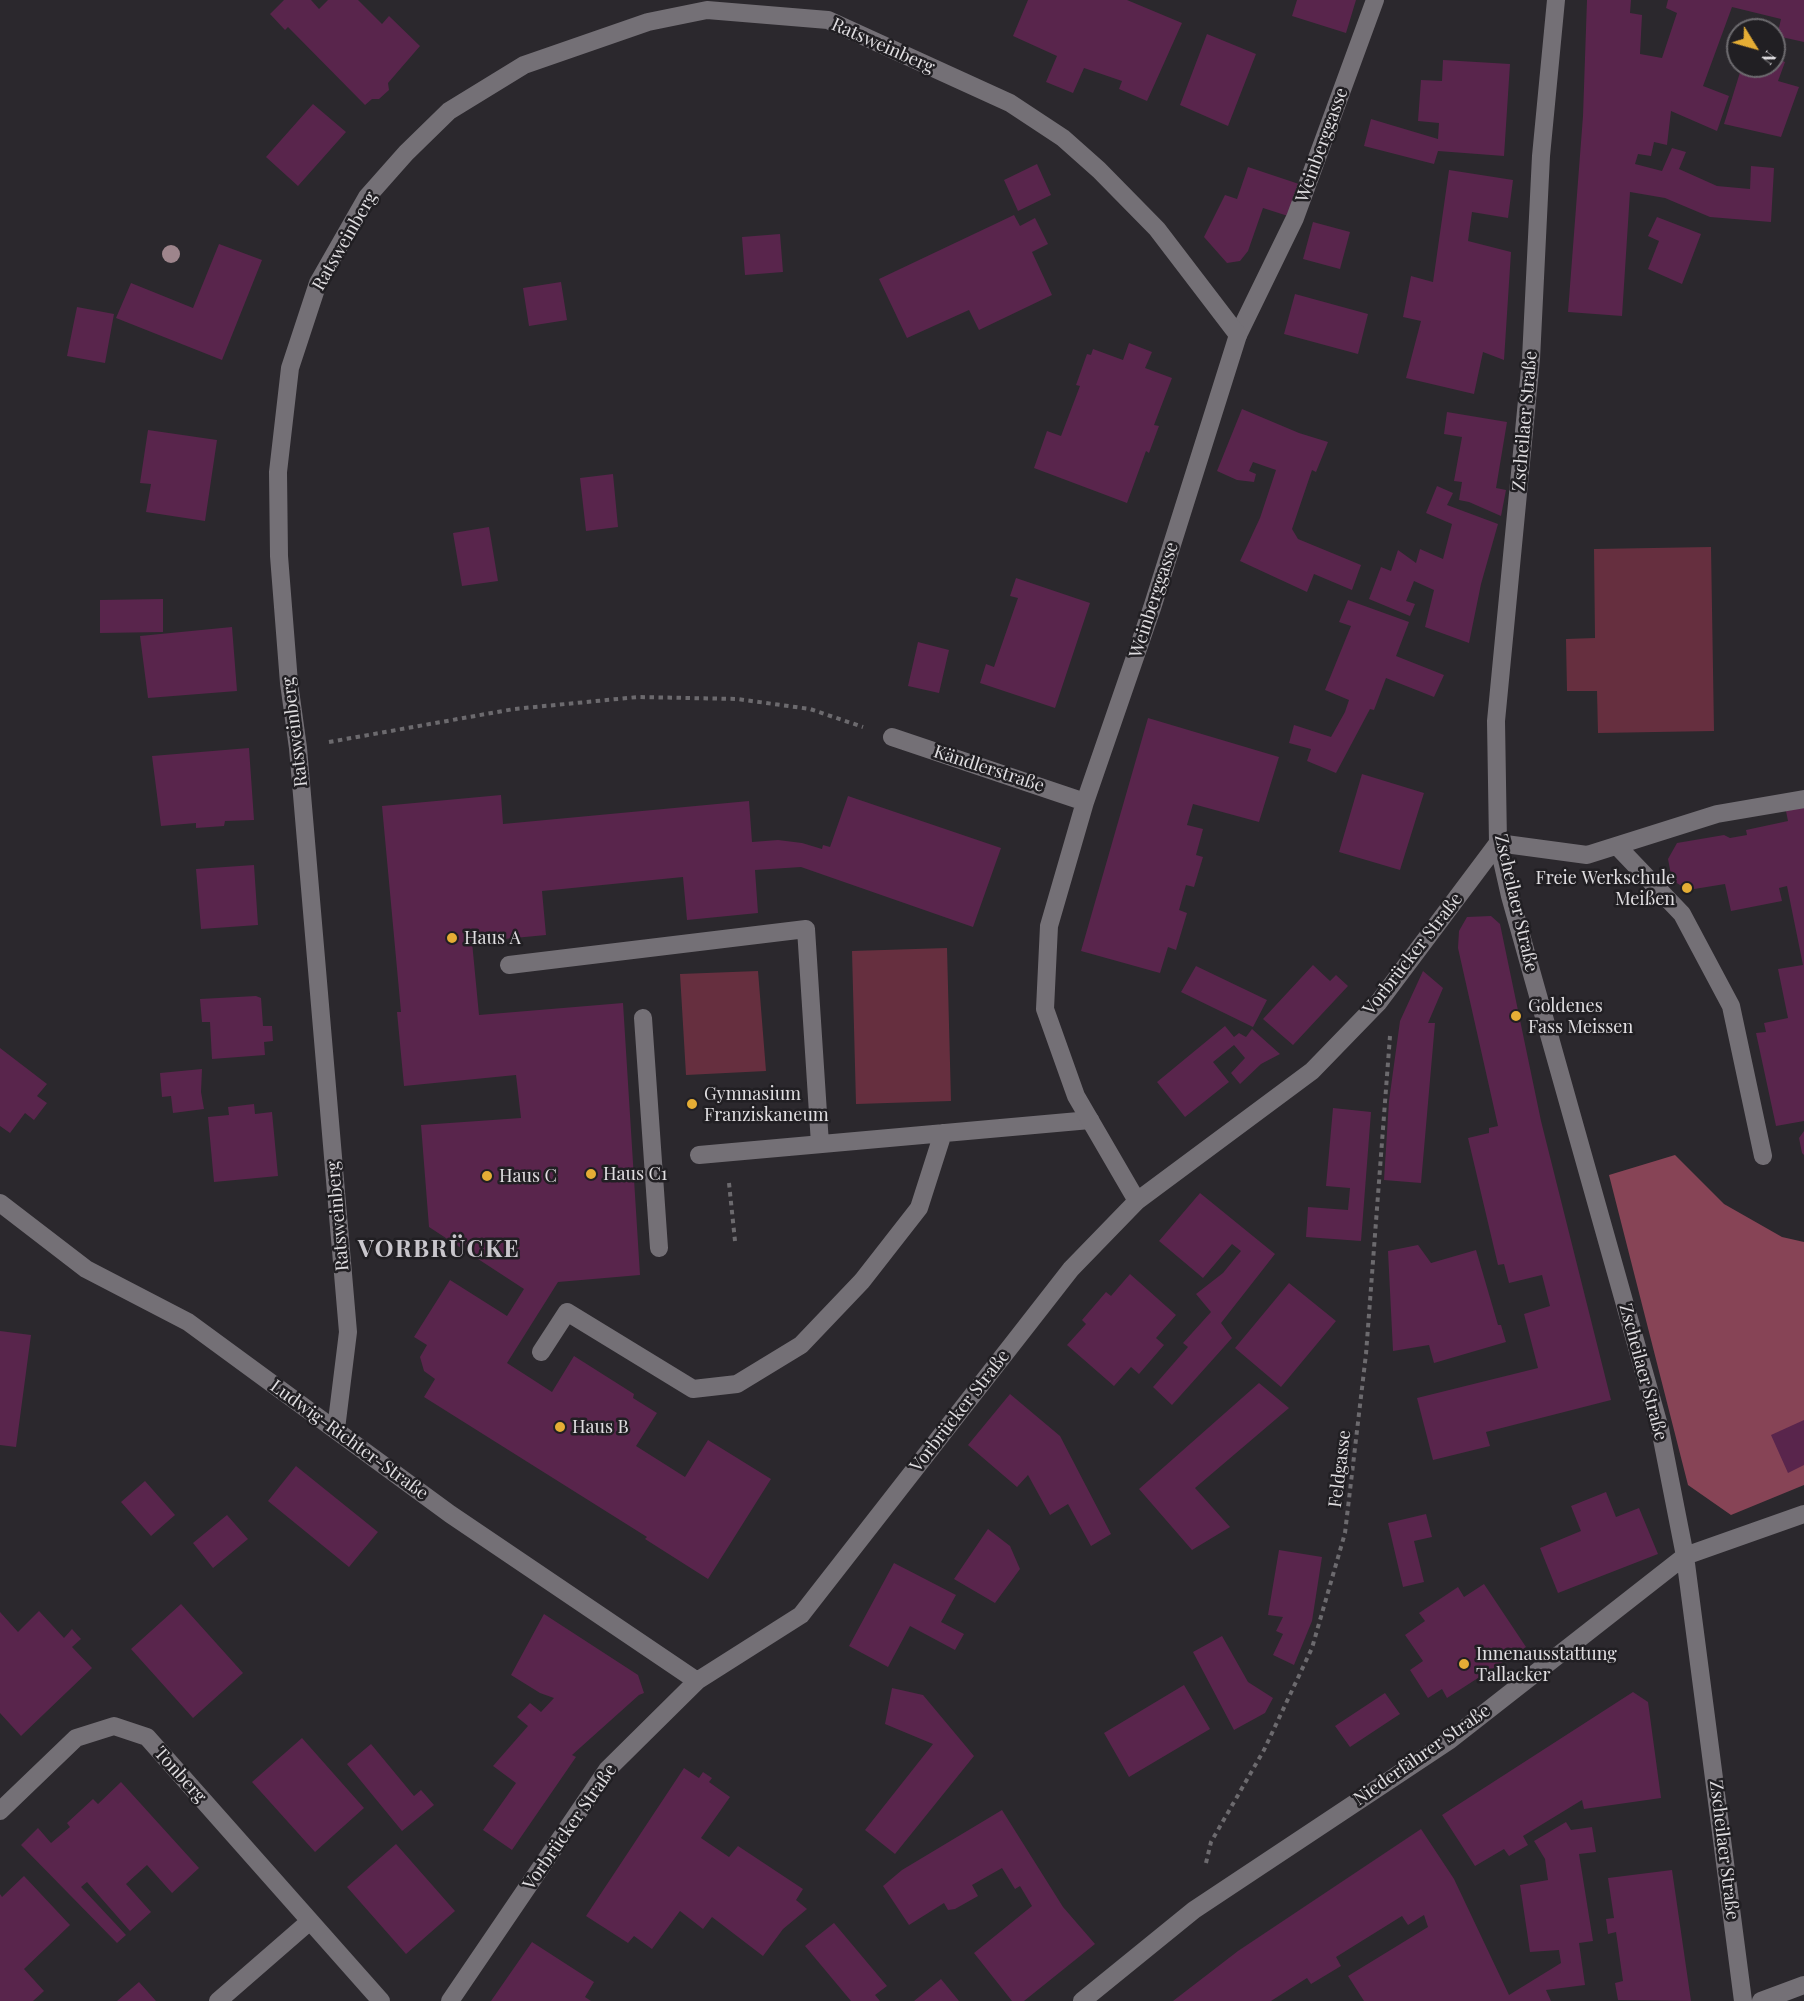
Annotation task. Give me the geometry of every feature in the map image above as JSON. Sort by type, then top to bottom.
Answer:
[{"type":"street","name":"Weinberggasse","points":[[1137,1201],[1076,1096],[1045,1009],[1049,926],[1085,802],[1152,608],[1238,335],[1295,218],[1375,0]]},
{"type":"street","name":"Zscheilaer Straße","points":[[1556,0],[1541,156],[1531,359],[1496,721],[1498,843],[1514,908],[1660,1429],[1685,1556],[1743,2001]]},
{"type":"street","name":"Ratsweinberg","points":[[336,1429],[348,1332],[298,748],[288,683],[279,556],[278,472],[290,368],[318,283],[367,197],[406,153],[449,111],[525,65],[648,22],[707,10],[828,20],[1010,103],[1063,138],[1099,170],[1156,229],[1238,335]]},
{"type":"street","name":"Kändlerstraße","points":[[892,737],[1085,802]]},
{"type":"street","points":[[1498,843],[1587,855],[1716,814],[1804,799]]},
{"type":"street","name":"Vorbrücker Straße","points":[[450,2001],[607,1770],[697,1681],[801,1615],[1071,1269],[1137,1201],[1312,1071],[1378,1004],[1498,843]]},
{"type":"street","points":[[1617,846],[1682,914],[1731,1006],[1763,1156]]},
{"type":"street","points":[[509,965],[806,929],[820,1144]]},
{"type":"street","points":[[643,1018],[659,1248]]},
{"type":"street","points":[[699,1155],[1090,1120]]},
{"type":"street","points":[[541,1352],[567,1312],[693,1389],[736,1384],[801,1345],[862,1281],[919,1208],[943,1133]]},
{"type":"street","name":"Ludwig-Richter-Straße","points":[[0,1203],[86,1269],[188,1322],[450,1514],[697,1681]]},
{"type":"street","name":"Niederfährer Straße","points":[[1082,2001],[1194,1910],[1450,1740],[1685,1556],[1804,1514]]},
{"type":"street","name":"Tonberg","points":[[0,1811],[76,1738],[114,1726],[147,1737],[381,2001]]},
{"type":"street","points":[[218,2001],[310,1921]]},
{"type":"street","points":[[1761,2001],[1804,1984]]},
{"type":"path","points":[[298,748],[513,709],[638,697],[737,699],[810,709],[892,737]]},
{"type":"path","name":"Feldgasse","points":[[1194,1910],[1210,1842],[1264,1750],[1312,1648],[1346,1533],[1366,1354],[1390,1024],[1378,1004]]},
{"type":"path","points":[[727,1153],[735,1241]]},
{"type":"shaded area","points":[[1711,547],[1714,731],[1598,733],[1597,691],[1567,691],[1566,639],[1595,638],[1594,549]]},
{"type":"shaded area","points":[[947,948],[951,1101],[856,1104],[852,951]]},
{"type":"shaded area","points":[[758,971],[766,1071],[686,1075],[680,974]]},
{"type":"shaded area","points":[[1675,1155],[1724,1204],[1782,1237],[1804,1242],[1804,1485],[1731,1515],[1688,1485],[1609,1175]]},
{"type":"building","points":[[284,0],[311,0],[319,9],[328,0],[358,0],[382,24],[389,16],[420,46],[388,83],[389,90],[379,99],[372,99],[365,105],[288,27],[285,30],[270,14]]},
{"type":"building","points":[[1028,0],[1127,0],[1182,23],[1147,101],[1119,89],[1122,81],[1084,68],[1073,93],[1046,82],[1057,56],[1013,36]]},
{"type":"building","points":[[1297,0],[1356,0],[1346,33],[1292,16]]},
{"type":"building","points":[[1587,0],[1631,0],[1630,13],[1642,15],[1640,54],[1662,58],[1677,13],[1666,8],[1668,0],[1804,0],[1804,42],[1786,38],[1786,18],[1777,18],[1732,7],[1726,18],[1703,86],[1729,96],[1717,131],[1671,111],[1667,145],[1654,142],[1651,156],[1638,154],[1635,164],[1662,171],[1672,148],[1686,152],[1679,169],[1717,186],[1750,189],[1751,166],[1774,168],[1771,222],[1710,217],[1665,198],[1630,192],[1622,316],[1568,312],[1583,116]]},
{"type":"building","points":[[1207,34],[1256,54],[1228,126],[1180,105]]},
{"type":"building","points":[[1443,60],[1510,64],[1504,156],[1438,151],[1434,164],[1364,146],[1371,119],[1438,139],[1439,123],[1418,121],[1421,80],[1442,81]]},
{"type":"building","points":[[1738,78],[1779,78],[1778,81],[1799,87],[1781,137],[1724,124]]},
{"type":"building","points":[[313,104],[346,132],[298,186],[266,157]]},
{"type":"building","points":[[1037,164],[1051,195],[1018,211],[1004,180]]},
{"type":"building","points":[[1248,167],[1299,184],[1288,216],[1263,208],[1248,251],[1240,261],[1227,263],[1204,237],[1225,195],[1237,199]]},
{"type":"building","points":[[1449,170],[1513,180],[1508,218],[1472,212],[1468,241],[1511,252],[1504,360],[1483,352],[1474,394],[1406,378],[1421,321],[1403,317],[1411,276],[1433,282]]},
{"type":"building","points":[[1014,215],[1020,226],[1035,218],[1048,244],[1032,252],[1052,295],[979,330],[969,310],[907,338],[879,279]]},
{"type":"building","points":[[1657,217],[1701,234],[1682,284],[1648,269],[1659,241],[1648,236]]},
{"type":"building","points":[[1313,222],[1350,232],[1340,269],[1303,259]]},
{"type":"building","points":[[780,234],[783,272],[745,275],[742,237]]},
{"type":"building","points":[[219,244],[262,260],[222,360],[116,318],[131,283],[193,308]]},
{"type":"building","points":[[561,282],[567,320],[529,326],[523,288]]},
{"type":"building","points":[[1295,294],[1368,314],[1358,354],[1284,334]]},
{"type":"building","points":[[77,307],[114,314],[105,363],[67,356]]},
{"type":"building","points":[[1129,343],[1152,352],[1145,368],[1172,378],[1154,425],[1159,426],[1149,453],[1146,451],[1127,503],[1034,468],[1047,431],[1061,436],[1080,386],[1076,385],[1087,354],[1091,355],[1093,349],[1123,360]]},
{"type":"building","points":[[1242,409],[1299,433],[1328,442],[1316,472],[1312,470],[1292,529],[1298,539],[1361,565],[1352,590],[1314,574],[1307,592],[1240,561],[1260,518],[1276,470],[1253,462],[1249,471],[1256,474],[1254,482],[1237,480],[1217,471]]},
{"type":"building","points":[[1447,412],[1507,422],[1496,488],[1506,490],[1501,516],[1459,500],[1462,482],[1454,481],[1462,437],[1444,434]]},
{"type":"building","points":[[148,430],[217,440],[205,521],[146,512],[151,484],[140,483]]},
{"type":"building","points":[[613,474],[618,527],[586,531],[580,478]]},
{"type":"building","points":[[1437,486],[1453,493],[1447,505],[1498,524],[1481,584],[1469,643],[1425,627],[1434,590],[1414,581],[1406,601],[1415,604],[1410,616],[1369,599],[1381,567],[1391,571],[1398,550],[1416,563],[1420,549],[1443,559],[1452,524],[1426,513]]},
{"type":"building","points":[[489,527],[498,581],[462,586],[453,533]]},
{"type":"building","points":[[1016,578],[1090,603],[1055,708],[980,683],[986,664],[994,667],[1018,598],[1010,596]]},
{"type":"building","points":[[163,599],[163,632],[100,633],[100,600]]},
{"type":"building","points":[[1348,600],[1409,622],[1396,656],[1444,675],[1434,697],[1386,678],[1374,710],[1370,709],[1336,773],[1307,761],[1311,749],[1289,743],[1294,725],[1331,737],[1345,712],[1349,700],[1325,690],[1351,626],[1339,622]]},
{"type":"building","points":[[232,627],[237,691],[148,698],[140,636]]},
{"type":"building","points":[[918,642],[949,650],[939,693],[908,686]]},
{"type":"building","points":[[1148,718],[1279,757],[1259,822],[1193,804],[1187,825],[1203,829],[1196,855],[1203,857],[1194,887],[1186,885],[1179,910],[1187,913],[1176,950],[1168,947],[1160,973],[1081,951]]},
{"type":"building","points":[[249,748],[254,820],[225,821],[224,826],[196,828],[196,823],[161,826],[152,756]]},
{"type":"building","points":[[1362,774],[1424,793],[1400,870],[1339,852]]},
{"type":"building","points":[[501,795],[503,824],[749,801],[752,842],[778,840],[802,843],[822,849],[823,845],[830,847],[848,796],[1001,848],[973,927],[801,867],[755,870],[758,913],[687,920],[683,877],[542,891],[546,935],[472,942],[479,1015],[623,1003],[640,1275],[558,1282],[507,1363],[552,1392],[574,1356],[634,1394],[633,1398],[657,1413],[636,1446],[685,1477],[708,1440],[771,1479],[708,1579],[645,1539],[647,1537],[424,1397],[435,1379],[424,1371],[420,1357],[427,1345],[414,1337],[450,1280],[507,1316],[524,1289],[429,1227],[421,1125],[521,1118],[516,1075],[404,1086],[397,1012],[401,1012],[382,806]]},
{"type":"building","points":[[1804,807],[1804,1121],[1776,1126],[1756,1033],[1766,1032],[1764,1023],[1788,1018],[1778,969],[1803,965],[1787,886],[1779,888],[1782,901],[1731,911],[1725,884],[1688,890],[1672,880],[1668,859],[1677,843],[1724,835],[1730,838],[1747,835],[1746,830],[1788,821],[1786,811]]},
{"type":"building","points":[[254,865],[258,925],[201,929],[196,869]]},
{"type":"building","points":[[1491,916],[1500,924],[1541,1121],[1611,1400],[1486,1432],[1490,1446],[1433,1460],[1417,1398],[1538,1368],[1524,1314],[1550,1306],[1542,1275],[1509,1283],[1504,1264],[1498,1265],[1468,1138],[1489,1133],[1489,1128],[1498,1126],[1458,948],[1459,931],[1467,917]]},
{"type":"building","points":[[1313,965],[1330,981],[1336,975],[1348,986],[1293,1045],[1263,1019]]},
{"type":"building","points":[[1196,966],[1267,1000],[1253,1027],[1181,992]]},
{"type":"building","points":[[1423,971],[1443,988],[1428,1023],[1435,1023],[1421,1183],[1384,1180],[1389,1101],[1400,1021]]},
{"type":"building","points":[[256,996],[261,998],[263,1026],[272,1026],[273,1041],[264,1042],[265,1055],[212,1059],[210,1022],[202,1022],[200,999]]},
{"type":"building","points":[[1225,1026],[1234,1037],[1239,1033],[1246,1037],[1252,1029],[1280,1054],[1261,1064],[1240,1084],[1231,1073],[1245,1058],[1234,1045],[1213,1062],[1229,1082],[1185,1117],[1157,1082]]},
{"type":"building","points":[[0,1048],[47,1084],[37,1096],[47,1103],[34,1120],[25,1113],[10,1133],[0,1126]]},
{"type":"building","points":[[202,1069],[201,1092],[204,1109],[173,1113],[171,1096],[162,1097],[160,1073]]},
{"type":"building","points":[[254,1104],[255,1114],[272,1112],[278,1176],[214,1182],[208,1117],[229,1115],[228,1107]]},
{"type":"building","points":[[1333,1108],[1371,1112],[1361,1241],[1306,1237],[1308,1207],[1348,1210],[1350,1188],[1326,1186]]},
{"type":"building","points":[[1804,1131],[1804,1155],[1799,1138]]},
{"type":"building","points":[[1200,1193],[1275,1254],[1221,1323],[1232,1338],[1172,1405],[1153,1387],[1188,1347],[1183,1343],[1211,1312],[1196,1294],[1223,1273],[1241,1251],[1232,1244],[1203,1278],[1159,1241]]},
{"type":"building","points":[[1418,1245],[1431,1263],[1476,1250],[1498,1325],[1501,1325],[1506,1342],[1434,1363],[1429,1345],[1393,1351],[1388,1251]]},
{"type":"building","points":[[1130,1274],[1176,1315],[1156,1338],[1164,1345],[1139,1374],[1131,1367],[1114,1386],[1067,1345],[1086,1324],[1082,1320],[1106,1292],[1111,1296]]},
{"type":"building","points":[[1289,1283],[1336,1321],[1281,1387],[1235,1348]]},
{"type":"building","points":[[0,1331],[31,1335],[16,1447],[0,1445]]},
{"type":"building","points":[[1259,1383],[1289,1408],[1195,1488],[1230,1527],[1192,1550],[1139,1489]]},
{"type":"building","points":[[1010,1394],[1060,1436],[1111,1534],[1091,1546],[1068,1504],[1050,1515],[1028,1475],[1017,1487],[968,1445]]},
{"type":"building","points":[[1804,1420],[1804,1465],[1788,1473],[1771,1435]]},
{"type":"building","points":[[296,1466],[378,1532],[349,1567],[268,1501]]},
{"type":"building","points":[[145,1481],[175,1515],[151,1536],[121,1502]]},
{"type":"building","points":[[1606,1492],[1616,1517],[1639,1508],[1658,1554],[1558,1593],[1540,1548],[1581,1531],[1571,1506]]},
{"type":"building","points":[[1426,1514],[1432,1537],[1414,1541],[1424,1582],[1403,1587],[1388,1523]]},
{"type":"building","points":[[227,1515],[248,1539],[213,1568],[193,1543]]},
{"type":"building","points":[[988,1529],[1010,1546],[1020,1569],[995,1603],[954,1579]]},
{"type":"building","points":[[1279,1550],[1322,1557],[1312,1621],[1294,1665],[1273,1655],[1283,1634],[1276,1631],[1283,1617],[1268,1615]]},
{"type":"building","points":[[894,1563],[956,1595],[941,1622],[964,1634],[955,1650],[910,1626],[888,1667],[849,1646]]},
{"type":"building","points":[[1484,1584],[1526,1647],[1447,1698],[1442,1689],[1428,1698],[1410,1670],[1423,1661],[1405,1635],[1425,1621],[1419,1613],[1458,1587],[1464,1597]]},
{"type":"building","points":[[181,1604],[243,1673],[193,1718],[131,1649]]},
{"type":"building","points":[[39,1611],[64,1638],[72,1629],[81,1639],[72,1647],[92,1668],[21,1736],[0,1713],[0,1612],[18,1632]]},
{"type":"building","points":[[544,1614],[638,1675],[644,1693],[572,1755],[576,1757],[512,1850],[483,1830],[516,1783],[493,1766],[528,1726],[517,1717],[530,1703],[541,1712],[554,1698],[540,1693],[511,1675]]},
{"type":"building","points":[[1222,1636],[1248,1682],[1273,1698],[1265,1713],[1234,1730],[1193,1652]]},
{"type":"building","points":[[1184,1685],[1210,1729],[1129,1777],[1104,1733]]},
{"type":"building","points":[[892,1688],[923,1695],[974,1756],[895,1854],[865,1830],[933,1744],[885,1724]]},
{"type":"building","points":[[1633,1692],[1648,1702],[1661,1798],[1584,1809],[1582,1800],[1523,1836],[1528,1845],[1509,1856],[1504,1849],[1475,1866],[1442,1815]]},
{"type":"building","points":[[1385,1693],[1400,1714],[1350,1747],[1335,1726]]},
{"type":"building","points":[[302,1738],[364,1808],[315,1852],[252,1782]]},
{"type":"building","points":[[371,1744],[414,1796],[421,1790],[434,1805],[402,1831],[347,1764]]},
{"type":"building","points":[[684,1768],[699,1778],[703,1772],[712,1778],[709,1782],[730,1797],[701,1838],[729,1857],[738,1846],[803,1889],[796,1900],[807,1909],[783,1929],[763,1956],[712,1917],[703,1929],[680,1911],[652,1949],[634,1936],[628,1943],[586,1916]]},
{"type":"building","points":[[121,1782],[199,1868],[172,1893],[147,1865],[126,1884],[151,1912],[130,1931],[87,1882],[81,1887],[126,1935],[117,1943],[21,1845],[38,1828],[51,1843],[70,1827],[67,1823],[93,1799],[98,1804]]},
{"type":"building","points":[[1002,1810],[1063,1907],[1095,1944],[1024,2001],[1012,2001],[974,1953],[1032,1906],[1020,1886],[1015,1889],[1002,1868],[972,1885],[978,1896],[955,1909],[948,1910],[944,1903],[909,1925],[883,1886],[902,1870]]},
{"type":"building","points":[[1566,1822],[1571,1830],[1592,1827],[1596,1852],[1579,1854],[1593,1941],[1579,1943],[1585,1985],[1546,1990],[1551,2001],[1364,2001],[1348,1976],[1428,1927],[1424,1915],[1408,1925],[1402,1916],[1336,1957],[1341,1966],[1311,1984],[1307,1978],[1271,2001],[1173,2001],[1238,1951],[1421,1829],[1454,1879],[1509,1995],[1561,1963],[1559,1950],[1530,1952],[1520,1885],[1548,1880],[1545,1859],[1534,1841]]},
{"type":"building","points":[[396,1844],[455,1911],[406,1954],[347,1887]]},
{"type":"building","points":[[1672,1870],[1691,2001],[1618,2000],[1615,1983],[1623,1981],[1616,1932],[1608,1934],[1606,1919],[1614,1918],[1608,1878]]},
{"type":"building","points":[[24,1876],[70,1925],[24,1969],[44,1991],[33,2001],[0,2001],[0,1894],[2,1897]]},
{"type":"building","points":[[834,1923],[887,1986],[875,1995],[880,2001],[851,2001],[805,1946]]},
{"type":"building","points":[[532,1942],[594,1982],[585,1997],[591,2001],[491,2001]]},
{"type":"building","points":[[941,1979],[959,2001],[914,2001]]},
{"type":"building","points":[[139,1982],[156,2001],[117,2001]]},
{"type":"place","name":"Freie Werkschule Meißen","points":[[1687,888]]},
{"type":"place","name":"Haus A","points":[[452,938]]},
{"type":"place","name":"Goldenes Fass Meissen","points":[[1516,1016]]},
{"type":"place","name":"Gymnasium Franziskaneum","points":[[692,1104]]},
{"type":"place","name":"Haus C1","points":[[591,1174]]},
{"type":"place","name":"Haus C","points":[[487,1176]]},
{"type":"place","name":"Haus B","points":[[560,1427]]},
{"type":"place","name":"Innenausstattung Tallacker","points":[[1464,1664]]},
{"type":"district","name":"VORBRÜCKE","points":[[439,1250]]}]
